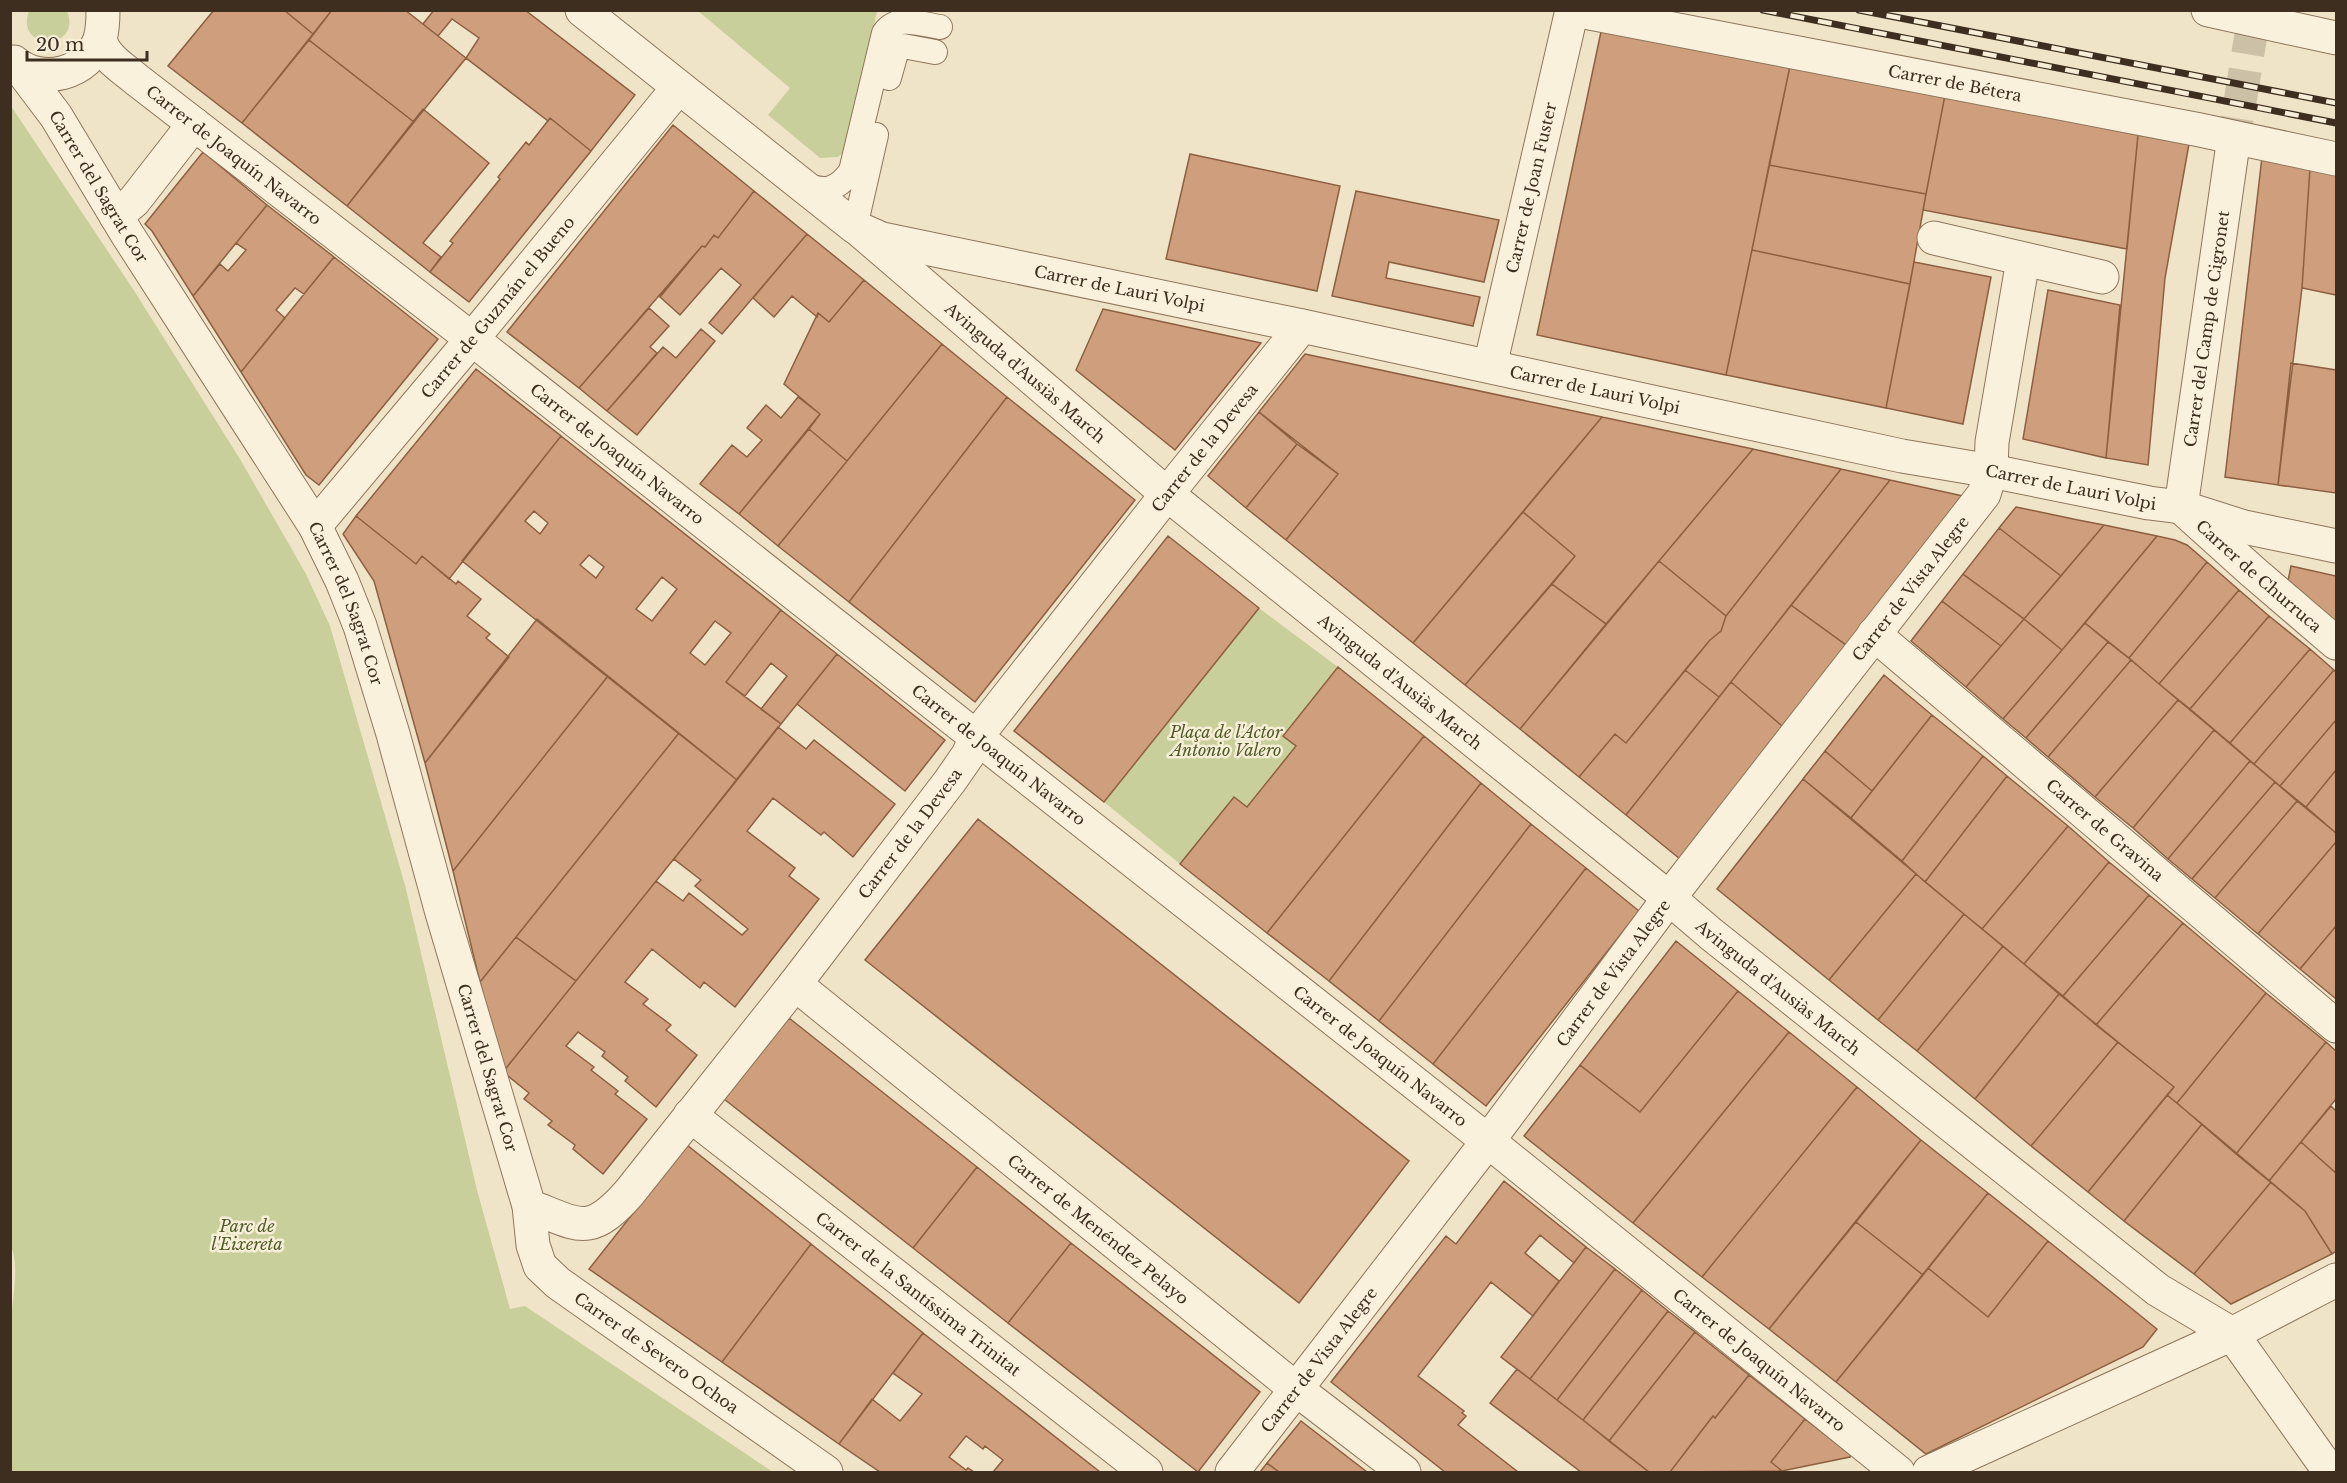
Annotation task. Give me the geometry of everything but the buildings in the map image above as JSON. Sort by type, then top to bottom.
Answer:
[{"type":"street","name":"Avinguda d'Ausiàs March","points":[[582,10],[855,227],[1167,494],[1669,898],[1720,942],[2158,1290],[2232,1334]]},
{"type":"street","name":"Carrer de Bétera","points":[[1573,10],[2176,125],[2337,159]]},
{"type":"street","name":"Carrer de Joan Fuster","points":[[1490,366],[1573,10]]},
{"type":"street","points":[[2208,10],[2337,38]]},
{"type":"street","points":[[15,63],[34,73],[50,75],[66,72],[80,65],[92,54],[105,21]]},
{"type":"street","name":"Carrer de Joaquín Navarro","points":[[105,21],[102,49],[109,56],[472,339],[1488,1141],[1898,1473]]},
{"type":"street","name":"Carrer del Sagrat Cor","points":[[15,63],[56,116],[116,216],[315,526],[342,581],[360,626],[529,1206]]},
{"type":"street","name":"Carrer de Guzmán el Bueno","points":[[315,526],[678,88]]},
{"type":"street","points":[[116,216],[134,201],[194,124]]},
{"type":"street","name":"Carrer del Camp de Cigronet","points":[[2181,507],[2232,151]]},
{"type":"street","name":"Carrer de Lauri Volpi","points":[[855,227],[882,239],[1302,326],[1902,456],[1991,471],[2149,503],[2181,507],[2244,527],[2337,546]]},
{"type":"street","points":[[1934,238],[2102,277]]},
{"type":"street","name":"Carrer de Vista Alegre","points":[[1232,1473],[1488,1141],[1669,898],[1984,494],[1991,471],[1992,442],[2023,260]]},
{"type":"street","name":"Carrer de la Devesa","points":[[529,1206],[576,1224],[596,1223],[613,1210],[629,1193],[795,984],[950,782],[968,755],[976,737],[1302,326]]},
{"type":"street","name":"Carrer de Churruca","points":[[2181,507],[2337,644]]},
{"type":"street","name":"Carrer de Gravina","points":[[1874,634],[2337,1026]]},
{"type":"street","name":"Carrer de Menéndez Pelayo","points":[[795,984],[1296,1389],[1404,1473]]},
{"type":"street","name":"Carrer de la Santíssima Trinitat","points":[[690,1115],[1146,1473]]},
{"type":"street","name":"Carrer de Severo Ochoa","points":[[529,1206],[532,1245],[540,1266],[558,1283],[826,1473]]},
{"type":"street","points":[[1929,1473],[2232,1334],[2337,1280]]},
{"type":"street","points":[[2232,1334],[2330,1473]]},
{"type":"lane","points":[[800,183],[820,190],[833,188],[851,171],[884,33],[891,24],[902,21],[940,27]]},
{"type":"lane","points":[[855,227],[894,54],[903,46],[935,52]]},
{"type":"green space","points":[[29,11],[67,11],[69,24],[66,34],[48,41],[39,40],[31,34],[27,24]]},
{"type":"green space","points":[[698,11],[877,11],[849,148],[838,157],[820,158],[768,115],[790,88]]},
{"type":"green space","name":"Parc de l'Eixereta","points":[[11,106],[133,289],[240,459],[306,574],[330,626],[405,885],[477,1190],[510,1309],[525,1306],[773,1472],[11,1472],[10,1330],[15,1263],[10,1244]]},
{"type":"green space","name":"Plaça de l'Actor Antonio Valero","points":[[1259,608],[1338,667],[1283,735],[1296,746],[1247,807],[1234,797],[1180,864],[1104,802]]},
{"type":"tunnel","points":[[2232,151],[2255,10]]},
{"type":"railway","points":[[1763,10],[2336,123]]},
{"type":"railway","points":[[1859,10],[2336,103]]}]
